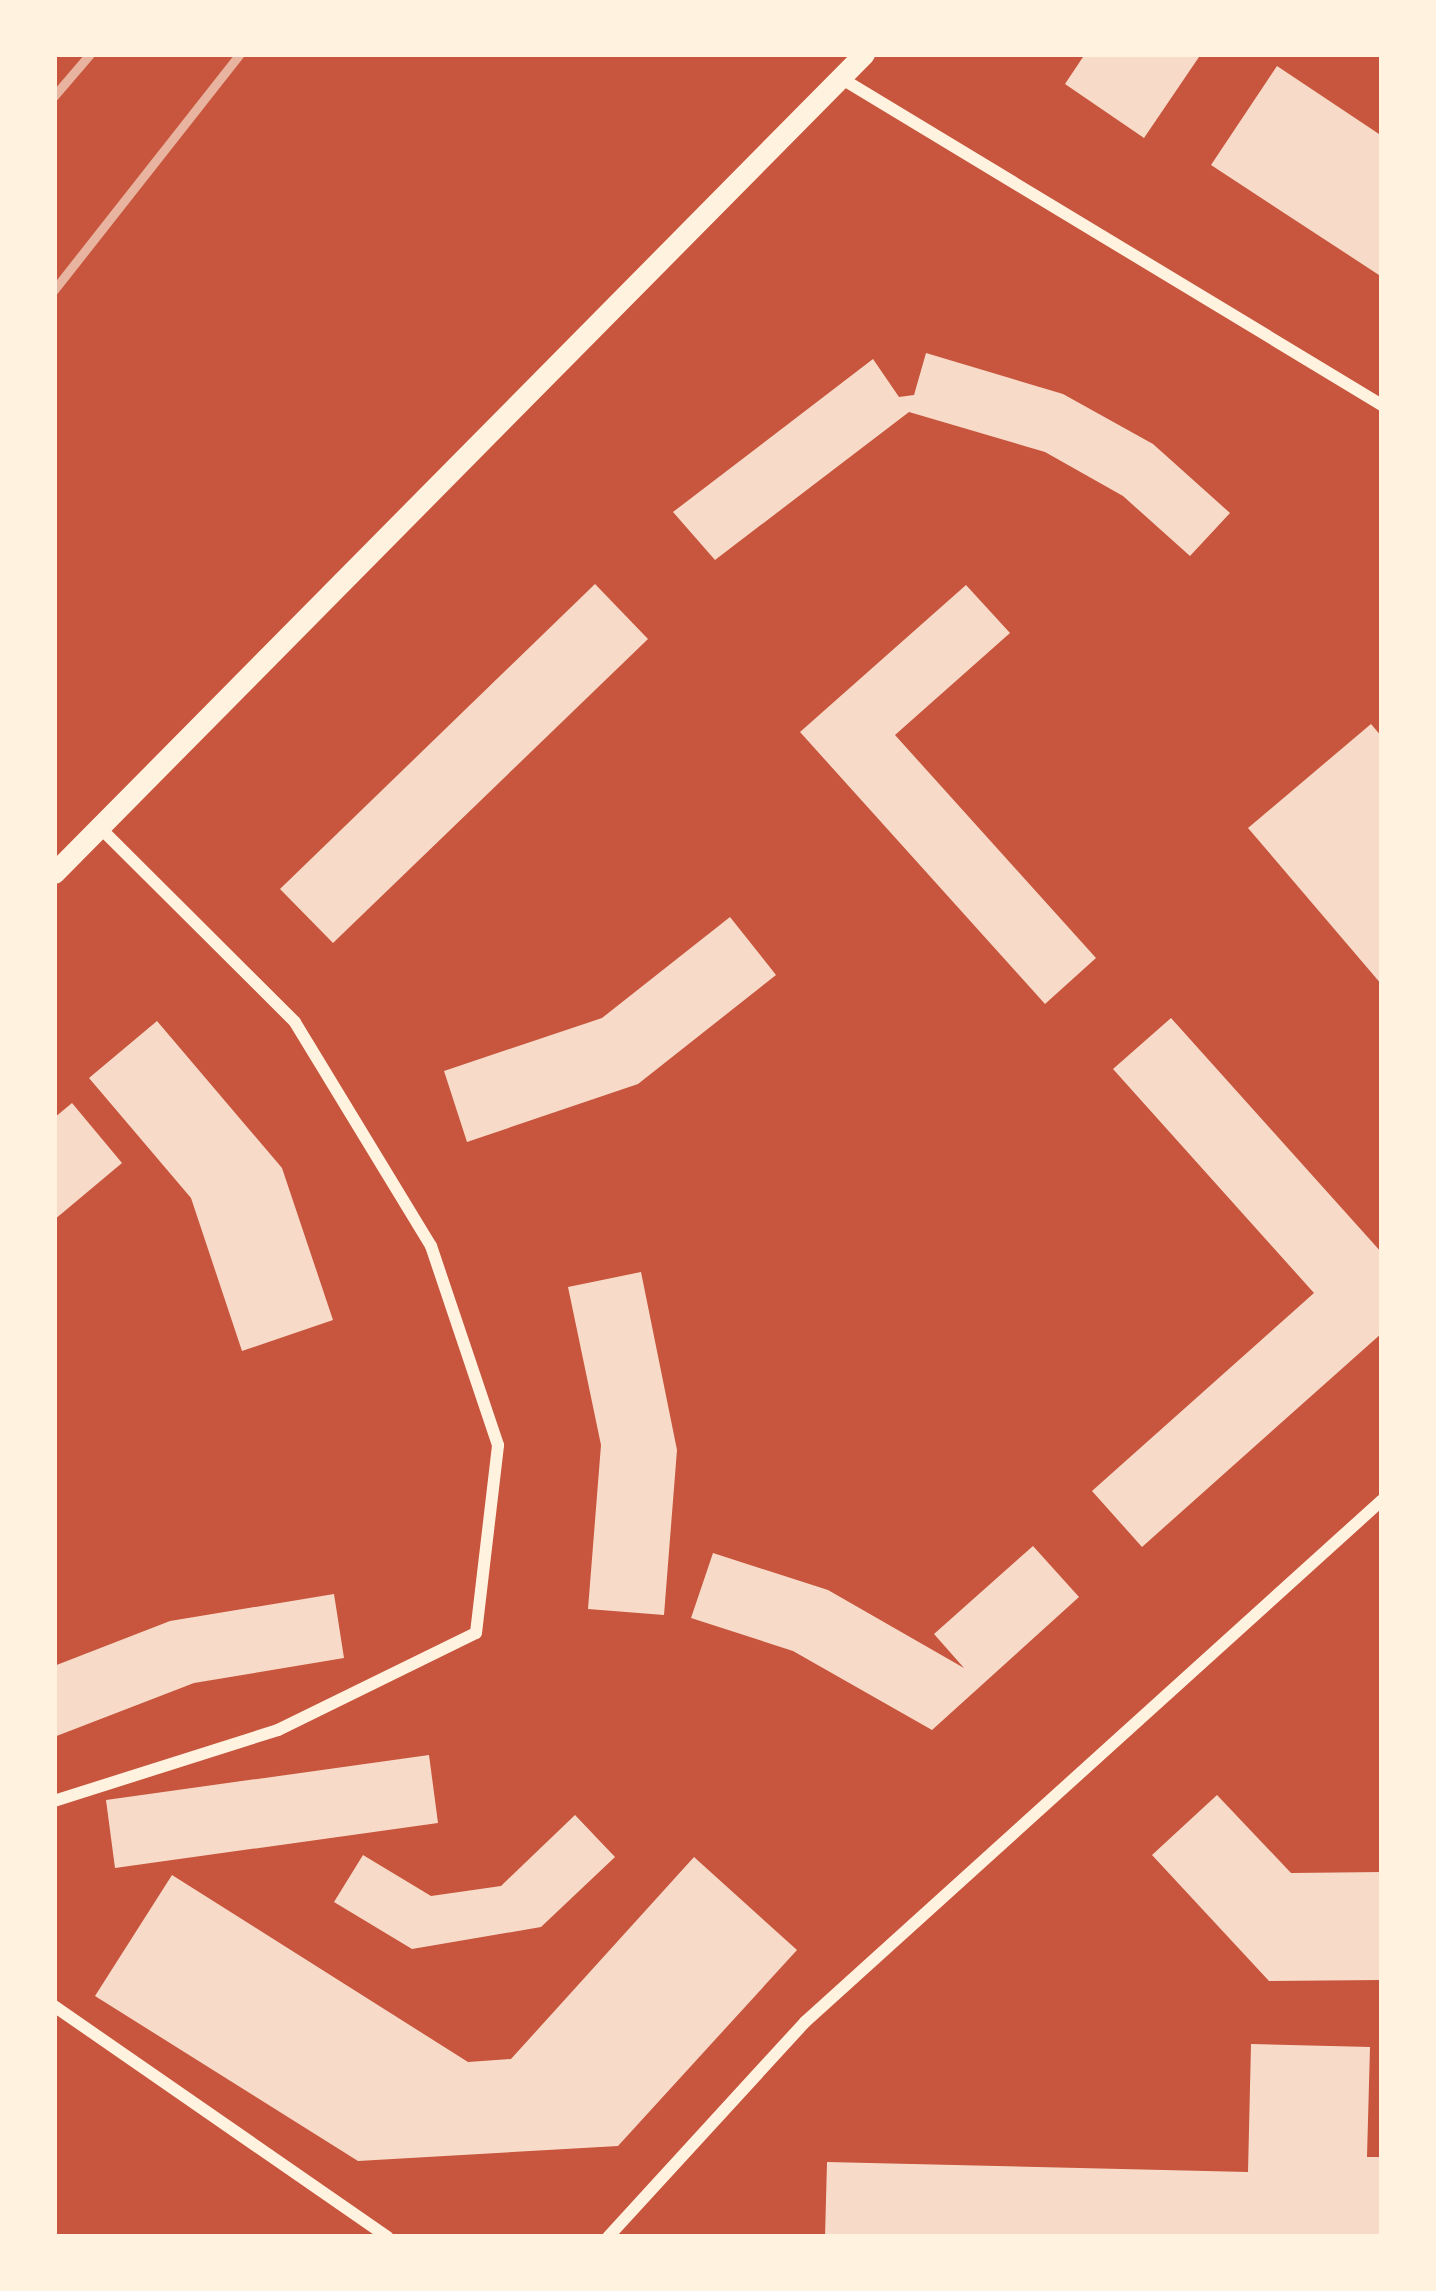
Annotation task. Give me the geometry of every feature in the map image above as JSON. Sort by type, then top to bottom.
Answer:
[{"type":"street","points":[[54,873],[103,831],[844,80],[864,54]]},
{"type":"street","points":[[844,80],[1382,405]]},
{"type":"street","points":[[54,1801],[278,1730],[476,1633],[497,1445],[431,1246],[295,1022],[103,831]]},
{"type":"street","points":[[608,2237],[806,2021],[1382,1500]]},
{"type":"street","points":[[54,2006],[388,2237]]},
{"type":"building","points":[[1085,54],[1201,54],[1144,138],[1065,84]]},
{"type":"building","points":[[1277,66],[1382,136],[1382,277],[1211,165]]},
{"type":"building","points":[[926,353],[1063,394],[1153,444],[1230,513],[1190,556],[1123,496],[1045,452],[909,412],[715,560],[673,512],[873,359],[899,397],[914,395]]},
{"type":"building","points":[[595,584],[648,639],[333,943],[280,889]]},
{"type":"building","points":[[966,585],[1010,633],[895,735],[1096,958],[1045,1004],[800,732]]},
{"type":"building","points":[[1371,724],[1382,737],[1382,985],[1248,828]]},
{"type":"building","points":[[730,917],[776,975],[638,1084],[467,1142],[444,1071],[602,1018]]},
{"type":"building","points":[[1171,1018],[1382,1253],[1382,1333],[1142,1547],[1092,1491],[1314,1293],[1113,1069]]},
{"type":"building","points":[[157,1021],[282,1168],[333,1320],[242,1351],[191,1198],[89,1078]]},
{"type":"building","points":[[72,1103],[122,1163],[54,1220],[54,1118]]},
{"type":"building","points":[[641,1272],[677,1450],[664,1615],[588,1609],[601,1445],[568,1287]]},
{"type":"building","points":[[1033,1546],[1079,1597],[932,1730],[793,1651],[691,1618],[713,1553],[828,1590],[964,1668],[934,1634]]},
{"type":"building","points":[[334,1594],[344,1658],[194,1683],[54,1737],[54,1666],[170,1621]]},
{"type":"building","points":[[429,1755],[438,1823],[115,1868],[106,1800]]},
{"type":"building","points":[[1217,1795],[1291,1873],[1382,1872],[1382,1980],[1269,1981],[1152,1855]]},
{"type":"building","points":[[575,1815],[615,1857],[541,1927],[412,1949],[334,1902],[363,1855],[431,1896],[501,1886]]},
{"type":"building","points":[[694,1857],[797,1950],[618,2146],[358,2161],[95,1996],[172,1875],[468,2062],[511,2059]]},
{"type":"building","points":[[1251,2044],[1370,2047],[1367,2157],[1382,2157],[1382,2237],[825,2237],[827,2162],[1248,2172]]},
{"type":"railway","points":[[54,96],[90,54]]},
{"type":"railway","points":[[54,290],[240,54]]}]
